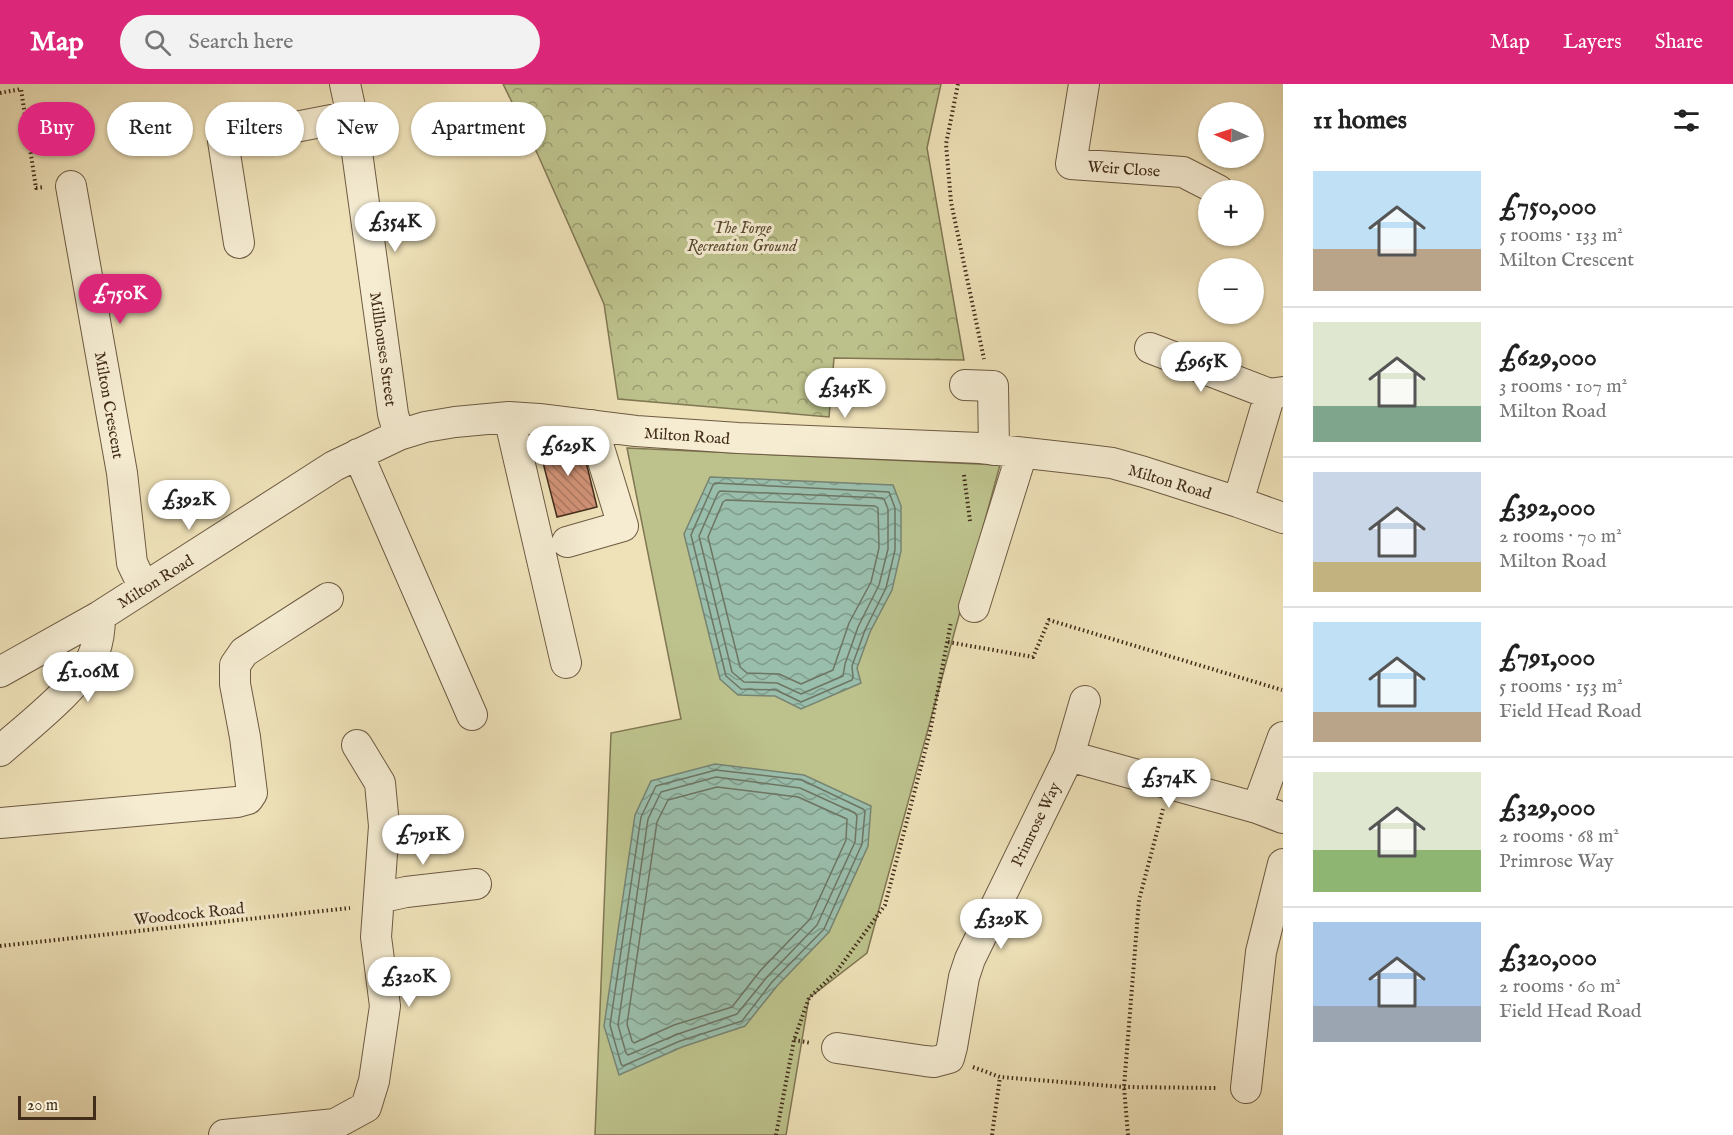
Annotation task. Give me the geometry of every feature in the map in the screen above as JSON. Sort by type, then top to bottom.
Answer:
[{"type":"street","name":"Millhouses Street","points":[[345,84],[349,102]]},
{"type":"street","name":"Weir Close","points":[[1084,84],[1071,164],[1183,172],[1199,180]]},
{"type":"street","points":[[239,243],[223,141],[316,123]]},
{"type":"street","name":"Millhouses Street","points":[[358,156],[393,414],[399,435]]},
{"type":"street","name":"Milton Crescent","points":[[71,186],[122,473],[132,563],[144,588]]},
{"type":"street","points":[[1150,348],[1276,393],[1238,502]]},
{"type":"street","points":[[964,609],[1008,452],[979,385]]},
{"type":"street","points":[[509,417],[566,663]]},
{"type":"street","name":"Milton Road","points":[[0,672],[100,616],[334,466],[399,435],[425,427],[455,422],[509,417],[636,431],[961,448],[1112,463],[1283,518]]},
{"type":"street","points":[[567,542],[623,526],[591,425]]},
{"type":"street","points":[[358,454],[472,715]]},
{"type":"street","points":[[0,823],[237,802],[248,799],[252,792],[235,684],[235,665],[244,652],[328,598]]},
{"type":"street","name":"Milton Road","points":[[0,751],[71,686],[86,668],[94,654],[100,634],[100,616]]},
{"type":"street","name":"Primrose Way","points":[[949,1058],[969,959],[1069,756],[1085,701]]},
{"type":"street","points":[[1069,756],[1270,813],[1283,738]]},
{"type":"street","points":[[224,1135],[335,1124],[366,1107],[374,1081],[385,1006],[376,937],[384,826],[380,783],[357,745]]},
{"type":"street","points":[[1246,1088],[1262,952],[1283,864]]},
{"type":"street","points":[[379,898],[406,892],[476,884]]},
{"type":"street","points":[[837,1048],[934,1062],[949,1058]]},
{"type":"path","points":[[958,84],[946,144],[951,202],[982,353],[979,385]]},
{"type":"path","points":[[0,93],[21,89],[36,188],[71,186]]},
{"type":"path","points":[[961,448],[970,526]]},
{"type":"path","points":[[776,1135],[794,1040],[809,998],[837,971],[885,905],[930,732],[948,642],[964,609]]},
{"type":"path","points":[[948,642],[1033,657],[1049,620],[1283,690]]},
{"type":"path","points":[[1128,1135],[1124,1087],[1139,900],[1170,785]]},
{"type":"path","name":"Woodcock Road","points":[[0,946],[353,907],[379,898]]},
{"type":"path","points":[[949,1058],[1000,1077],[1124,1087],[1246,1088]]},
{"type":"path","points":[[992,1135],[1000,1077]]},
{"type":"green space","name":"The Forge Recreation Ground","points":[[503,84],[941,84],[927,148],[964,360],[834,358],[829,417],[618,399],[604,304],[538,156],[546,156],[546,102],[512,102]]},
{"type":"green space","points":[[627,448],[1000,465],[867,953],[809,998],[786,1135],[595,1135],[611,733],[681,719]]},
{"type":"water","points":[[710,477],[893,485],[901,506],[901,551],[892,590],[870,632],[857,668],[861,683],[801,709],[775,696],[738,695],[720,679],[684,534]]},
{"type":"water","points":[[715,764],[804,775],[871,806],[868,846],[829,932],[777,986],[745,1026],[682,1047],[619,1075],[604,1026],[635,815],[651,781]]},
{"type":"building","points":[[580,437],[597,507],[557,517],[539,447]]}]
